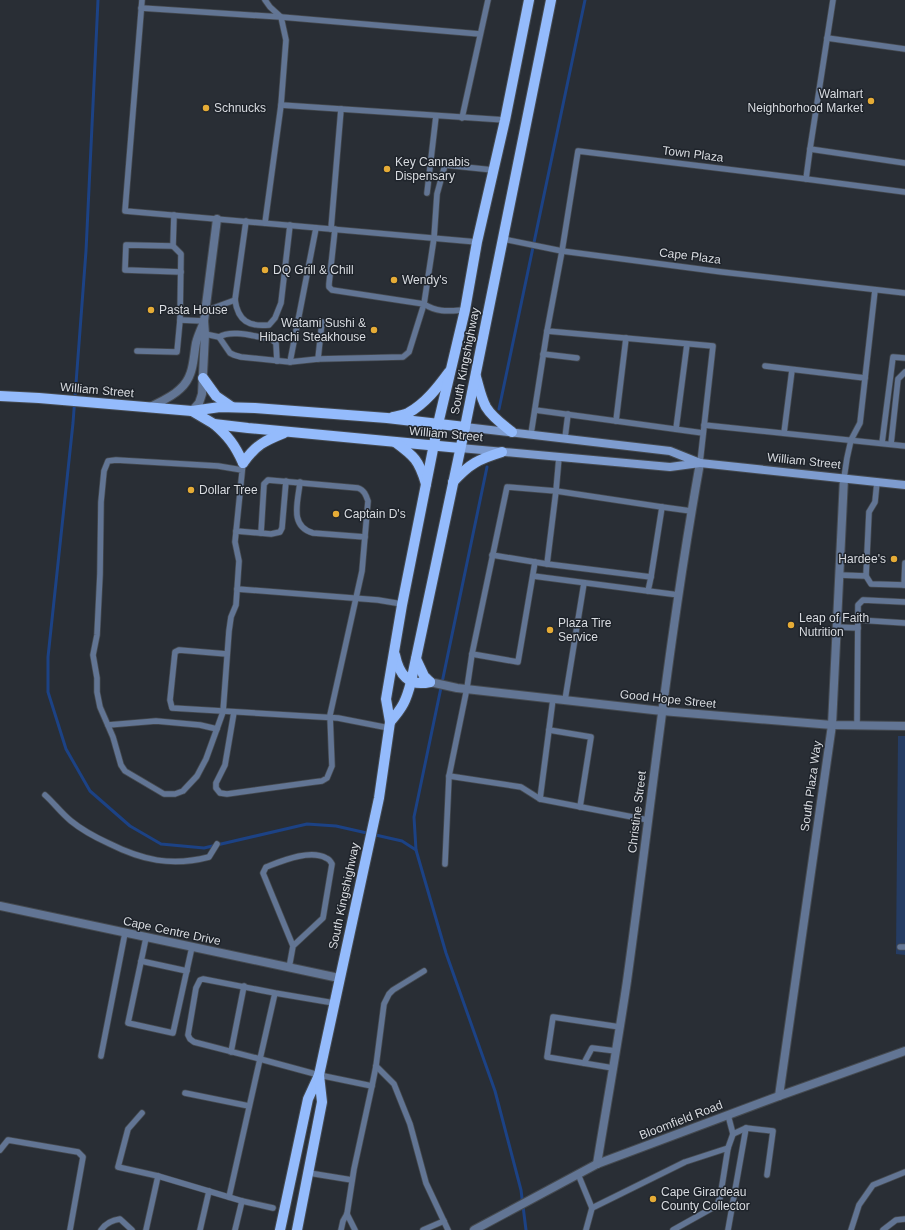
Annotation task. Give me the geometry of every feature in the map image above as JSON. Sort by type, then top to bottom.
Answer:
[{"type":"main road","name":"South Kingshighway","points":[[280,1230],[308,1099],[319,1075],[379,798],[389,725],[386,699],[402,604],[438,424],[465,310],[477,242],[505,120],[529,0]]},
{"type":"main road","name":"South Kingshighway","points":[[389,725],[402,708],[411,682],[465,427],[551,0]]},
{"type":"main road","points":[[387,418],[408,413],[437,389],[452,369]]},
{"type":"main road","points":[[475,374],[486,408],[512,432]]},
{"type":"main road","points":[[203,378],[216,396],[234,408]]},
{"type":"main road","name":"William Street","points":[[0,396],[192,411],[220,407],[387,418],[670,451],[700,463]]},
{"type":"main road","name":"William Street","points":[[192,411],[214,424],[285,432],[670,467],[700,463],[905,485]]},
{"type":"main road","points":[[214,424],[227,435],[237,449],[243,466]]},
{"type":"main road","points":[[243,466],[252,451],[265,440],[285,432]]},
{"type":"main road","points":[[395,442],[412,455],[421,467],[426,485]]},
{"type":"main road","points":[[453,482],[465,469],[482,458],[502,452]]},
{"type":"main road","points":[[394,651],[399,670],[405,677],[411,682],[430,682]]},
{"type":"main road","points":[[416,659],[424,676],[430,682]]},
{"type":"main road","name":"South Kingshighway","points":[[297,1230],[322,1102],[319,1075]]},
{"type":"street","points":[[192,411],[199,403],[202,394],[205,334],[204,321],[217,219]]},
{"type":"street","points":[[150,407],[173,395],[186,383],[193,366],[196,343],[204,321]]},
{"type":"street","name":"Christine Street","points":[[597,1164],[620,1027],[662,711],[691,511],[700,463]]},
{"type":"street","name":"South Plaza Way","points":[[778,1096],[832,725],[844,478]]},
{"type":"street","name":"Good Hope Street","points":[[430,682],[457,688],[662,711],[832,725],[905,726]]},
{"type":"street","name":"Cape Centre Drive","points":[[0,906],[340,978]]},
{"type":"street","name":"Bloomfield Road","points":[[474,1230],[597,1164],[778,1096],[905,1051]]},
{"type":"lane","points":[[142,0],[125,211],[477,242]]},
{"type":"lane","points":[[265,0],[281,17],[286,40],[281,104],[265,223]]},
{"type":"lane","points":[[462,118],[488,0]]},
{"type":"lane","points":[[806,179],[833,0]]},
{"type":"lane","points":[[141,8],[281,17],[480,34]]},
{"type":"lane","points":[[827,38],[905,49]]},
{"type":"lane","points":[[281,104],[505,120]]},
{"type":"lane","points":[[341,109],[329,287],[332,290],[424,304],[431,309],[439,311],[465,310]]},
{"type":"lane","points":[[427,193],[436,116]]},
{"type":"lane","points":[[810,149],[905,163]]},
{"type":"lane","name":"Town Plaza","points":[[562,251],[578,151],[905,192]]},
{"type":"lane","points":[[205,334],[219,337],[230,353],[234,355],[277,361],[290,362],[318,359],[403,357],[409,352],[424,304],[434,238],[437,194],[444,166],[493,170]]},
{"type":"lane","points":[[173,246],[174,215]]},
{"type":"lane","points":[[246,221],[235,300],[237,310],[241,318],[252,324],[262,326],[269,325],[275,318],[281,303],[290,225]]},
{"type":"lane","points":[[290,362],[316,228]]},
{"type":"lane","name":"Cape Plaza","points":[[503,239],[562,251],[905,293]]},
{"type":"lane","points":[[137,351],[177,352],[180,320],[181,272],[181,254],[173,246],[126,245],[125,270],[181,272]]},
{"type":"lane","points":[[531,434],[543,354],[562,251]]},
{"type":"lane","points":[[844,478],[851,440],[860,423],[875,290]]},
{"type":"lane","points":[[205,311],[235,300]]},
{"type":"lane","points":[[180,320],[204,321]]},
{"type":"lane","points":[[318,359],[322,322]]},
{"type":"lane","points":[[547,331],[713,346],[700,463]]},
{"type":"lane","points":[[219,337],[223,334],[232,333],[271,339],[276,343],[277,361]]},
{"type":"lane","points":[[616,421],[626,338]]},
{"type":"lane","points":[[676,429],[687,344]]},
{"type":"lane","points":[[543,354],[577,358]]},
{"type":"lane","points":[[882,443],[893,357],[905,358]]},
{"type":"lane","points":[[765,366],[865,378]]},
{"type":"lane","points":[[784,433],[792,370]]},
{"type":"lane","points":[[891,444],[898,379],[905,372]]},
{"type":"lane","points":[[535,410],[703,433]]},
{"type":"lane","points":[[565,438],[568,414]]},
{"type":"lane","points":[[704,426],[905,446]]},
{"type":"lane","points":[[547,564],[559,457]]},
{"type":"lane","points":[[116,460],[243,466],[235,542],[239,561],[236,605],[231,617],[223,712],[206,759],[196,776],[183,791],[175,794],[164,794],[125,771],[121,765],[113,737],[100,707],[97,692],[97,678],[93,655],[98,628],[101,502],[104,471],[108,461],[116,460]]},
{"type":"lane","points":[[234,712],[225,765],[216,783],[217,791],[223,794],[319,781],[327,778],[332,766],[330,717],[362,571],[368,501],[361,489],[268,480],[265,482],[261,533]]},
{"type":"lane","points":[[236,531],[261,533],[280,532],[282,528],[286,481]]},
{"type":"lane","points":[[300,482],[297,516],[298,522],[305,531],[365,537]]},
{"type":"lane","points":[[877,482],[875,502],[869,512],[866,576],[871,584],[904,585],[905,562]]},
{"type":"lane","points":[[445,864],[449,776],[467,688],[472,654],[507,487],[556,491],[691,511]]},
{"type":"lane","points":[[648,591],[662,507]]},
{"type":"lane","points":[[492,555],[547,564],[651,577]]},
{"type":"lane","points":[[472,654],[518,662],[535,562]]},
{"type":"lane","points":[[839,575],[866,576]]},
{"type":"lane","points":[[533,576],[679,595]]},
{"type":"lane","points":[[565,700],[584,583]]},
{"type":"lane","points":[[237,589],[402,604]]},
{"type":"lane","points":[[857,725],[858,606],[863,600],[905,602]]},
{"type":"lane","points":[[858,620],[905,623]]},
{"type":"lane","points":[[837,627],[858,628]]},
{"type":"lane","points":[[227,654],[179,650],[176,652],[170,700],[172,708],[330,717],[389,725]]},
{"type":"lane","points":[[540,799],[553,698]]},
{"type":"lane","points":[[108,725],[156,721],[200,725],[218,729]]},
{"type":"lane","points":[[549,730],[591,737],[580,807]]},
{"type":"lane","points":[[449,776],[521,787],[540,799],[648,820]]},
{"type":"lane","points":[[44,795],[72,822],[89,834],[130,854],[153,860],[193,861],[209,857],[218,844]]},
{"type":"lane","points":[[288,968],[293,946],[323,918],[332,864],[328,858],[317,855],[291,858],[266,867],[263,873],[293,946]]},
{"type":"lane","points":[[101,1056],[125,933]]},
{"type":"lane","points":[[146,938],[128,1023],[173,1033],[192,947]]},
{"type":"lane","points":[[141,961],[187,971]]},
{"type":"lane","points":[[341,1230],[343,1221],[347,1214],[352,1180],[376,1066],[384,1004],[389,994],[393,990],[424,971]]},
{"type":"lane","points":[[334,1003],[203,979],[200,980],[196,988],[188,1035],[194,1042],[319,1075],[372,1086]]},
{"type":"lane","points":[[231,1052],[244,986]]},
{"type":"lane","points":[[229,1197],[275,993]]},
{"type":"lane","points":[[613,1068],[547,1057],[553,1017],[620,1027]]},
{"type":"lane","points":[[584,1063],[592,1048],[616,1051]]},
{"type":"lane","points":[[376,1066],[394,1084],[410,1124],[426,1182],[448,1230]]},
{"type":"lane","points":[[185,1093],[249,1106]]},
{"type":"lane","points":[[142,1113],[128,1129],[118,1167],[158,1176],[242,1201],[273,1208]]},
{"type":"lane","points":[[673,1230],[716,1206],[720,1198],[728,1148],[733,1134],[728,1115]]},
{"type":"lane","points":[[733,1134],[746,1128],[773,1131],[767,1175]]},
{"type":"lane","points":[[723,1230],[728,1228],[746,1128]]},
{"type":"lane","points":[[0,1150],[8,1140],[78,1152],[83,1157],[70,1230]]},
{"type":"lane","points":[[592,1208],[685,1162],[728,1148]]},
{"type":"lane","points":[[851,1230],[859,1205],[874,1185],[905,1172]]},
{"type":"lane","points":[[309,1173],[352,1180]]},
{"type":"lane","points":[[578,1174],[592,1208],[586,1230]]},
{"type":"lane","points":[[146,1230],[158,1176]]},
{"type":"lane","points":[[200,1230],[209,1191]]},
{"type":"lane","points":[[235,1230],[242,1201]]},
{"type":"lane","points":[[347,1214],[355,1230]]},
{"type":"lane","points":[[101,1230],[110,1221],[120,1219],[132,1230]]},
{"type":"lane","points":[[883,1230],[896,1220],[905,1219]]},
{"type":"lane","points":[[423,1230],[444,1221]]},
{"type":"shaded area","points":[[898,736],[905,736],[905,955],[896,954]]},
{"type":"waterway","points":[[98,0],[86,251],[73,423],[48,657],[48,692],[66,749],[90,791],[130,826],[161,844],[204,848],[307,824],[336,826],[402,841],[416,850],[446,953],[495,1091],[521,1190],[526,1230]]},
{"type":"waterway","points":[[499,409],[585,0]]},
{"type":"waterway","points":[[416,850],[414,817],[487,467]]},
{"type":"place","name":"Walmart Neighborhood Market","points":[[871,101]]},
{"type":"place","name":"Schnucks","points":[[206,108]]},
{"type":"place","name":"Key Cannabis Dispensary","points":[[387,169]]},
{"type":"place","name":"DQ Grill & Chill","points":[[265,270]]},
{"type":"place","name":"Wendy's","points":[[394,280]]},
{"type":"place","name":"Pasta House","points":[[151,310]]},
{"type":"place","name":"Watami Sushi & Hibachi Steakhouse","points":[[374,330]]},
{"type":"place","name":"Dollar Tree","points":[[191,490]]},
{"type":"place","name":"Captain D's","points":[[336,514]]},
{"type":"place","name":"Hardee's","points":[[894,559]]},
{"type":"place","name":"Leap of Faith Nutrition","points":[[791,625]]},
{"type":"place","name":"Plaza Tire Service","points":[[550,630]]},
{"type":"place","name":"Cape Girardeau County Collector","points":[[653,1199]]}]
